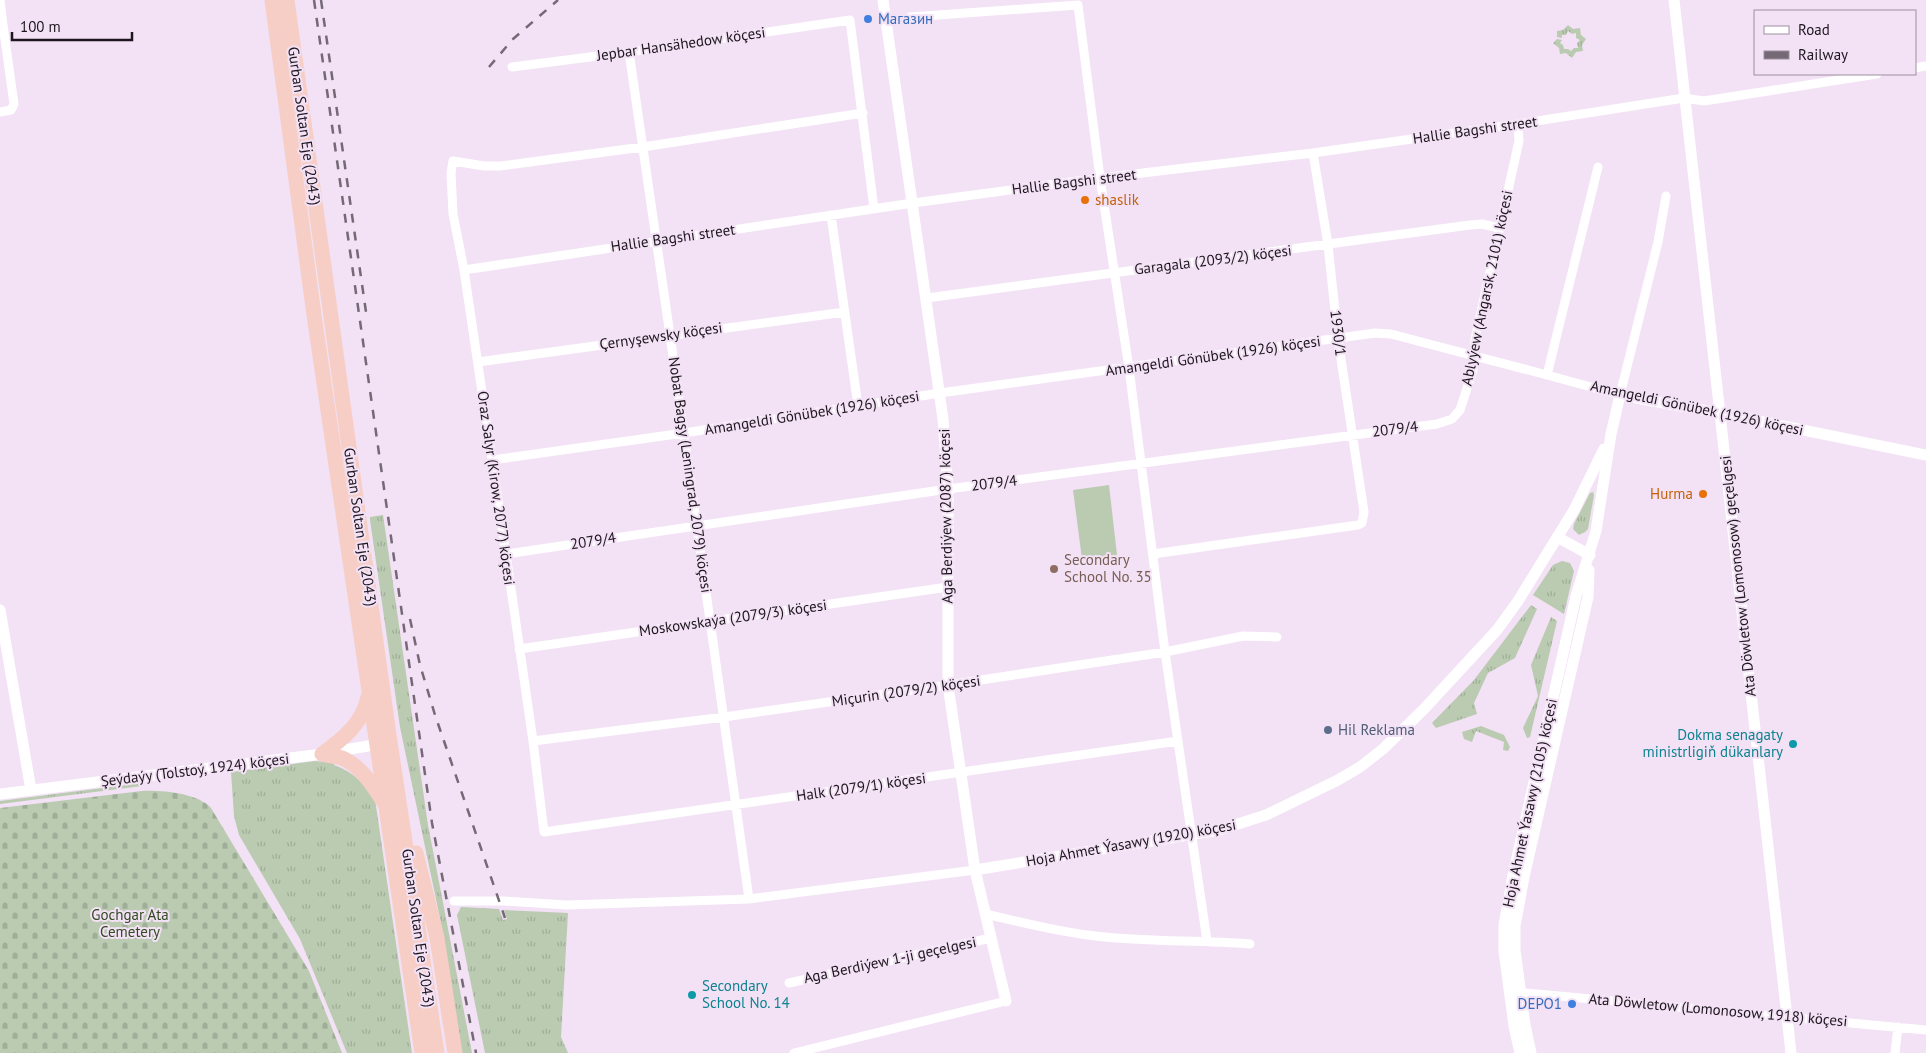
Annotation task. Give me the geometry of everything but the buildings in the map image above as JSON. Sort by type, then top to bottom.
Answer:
[{"type":"highway","name":"Gurban Soltan Eje (2043)","points":[[272,0],[318,344],[369,689],[383,744],[395,771],[437,1053]]},
{"type":"highway","name":"Gurban Soltan Eje (2043)","points":[[287,0],[383,744],[386,805],[422,1053]]},
{"type":"highway","points":[[322,754],[342,740],[352,729],[365,707],[369,689]]},
{"type":"highway","name":"Gurban Soltan Eje (2043)","points":[[322,754],[342,758],[357,768],[369,780],[386,805]]},
{"type":"highway","points":[[395,771],[437,938],[454,1053]]},
{"type":"street","points":[[0,0],[14,104],[11,110],[0,112]]},
{"type":"street","name":"Aga Berdiýew (2087) köçesi","points":[[884,0],[927,298],[946,451],[948,489],[948,685],[976,870],[1006,1000]]},
{"type":"street","points":[[1674,0],[1684,98]]},
{"type":"street","points":[[910,17],[1078,5],[1165,652],[1207,941]]},
{"type":"street","name":"Jepbar Hansähedow köçesi","points":[[512,67],[850,20],[863,114]]},
{"type":"street","name":"Nobat Bagşy (Leningrad, 2079) köçesi","points":[[629,52],[749,899]]},
{"type":"street","name":"Hallie Bagshi street","points":[[464,270],[913,203],[1100,178],[1313,153],[1684,98],[1704,101],[1871,75]]},
{"type":"street","name":"Ata Döwletow (Lomonosow) geçelgesi","points":[[1684,98],[1791,1053]]},
{"type":"street","points":[[643,147],[863,114],[874,209]]},
{"type":"street","name":"Ablyýew (Angarsk, 2101) köçesi","points":[[1452,420],[1460,410],[1474,370],[1475,339],[1520,141],[1518,124]]},
{"type":"street","name":"Oraz Salyr (Kirow, 2077) köçesi","points":[[544,832],[506,554],[454,214],[451,173],[453,161],[500,166],[643,147]]},
{"type":"street","name":"1930/1","points":[[1153,554],[1362,523],[1364,512],[1338,339],[1328,245],[1313,153]]},
{"type":"street","points":[[1547,374],[1598,167]]},
{"type":"street","name":"Hoja Ahmet Ýasawy (2105) köçesi","points":[[1531,1053],[1503,938],[1513,875],[1576,596],[1598,524],[1611,434],[1658,242],[1666,196]]},
{"type":"street","points":[[831,215],[858,406]]},
{"type":"street","name":"Garagala (2093/2) köçesi","points":[[927,298],[1476,224],[1499,228]]},
{"type":"street","name":"Çernyşewsky köçesi","points":[[478,362],[845,312]]},
{"type":"street","name":"Amangeldi Gönübek (1926) köçesi","points":[[492,460],[684,433],[940,393],[1383,333],[1547,374],[1620,395],[1926,455]]},
{"type":"street","name":"2079/4","points":[[506,554],[948,489],[1436,424],[1452,420]]},
{"type":"street","name":"Hoja Ahmet Ýasawy (2105) köçesi","points":[[1557,537],[1583,494],[1611,434]]},
{"type":"street","points":[[1557,537],[1590,555]]},
{"type":"street","name":"Hoja Ahmet Ýasawy (1920) köçesi","points":[[976,870],[1218,830],[1266,815],[1338,780],[1371,760],[1444,688],[1497,630],[1518,601],[1557,537]]},
{"type":"street","name":"Moskowskaýa (2079/3) köçesi","points":[[519,649],[948,587]]},
{"type":"street","points":[[0,610],[31,790]]},
{"type":"street","name":"Miçurin (2079/2) köçesi","points":[[533,741],[724,717],[948,685],[1165,652],[1243,636],[1277,637]]},
{"type":"street","name":"Halk (2079/1) köçesi","points":[[544,832],[1178,741]]},
{"type":"street","name":"Şeýdaýy (Tolstoý, 1924) köçesi","points":[[0,794],[322,754],[383,744]]},
{"type":"street","points":[[454,901],[499,901],[567,905],[749,899],[976,870]]},
{"type":"street","points":[[985,914],[1080,935],[1132,940],[1207,941],[1250,944]]},
{"type":"street","name":"Aga Berdiýew 1-ji geçelgesi","points":[[790,982],[991,938]]},
{"type":"street","name":"Hoja Ahmet Ýasawy (2105) köçesi","points":[[1515,992],[1520,1053]]},
{"type":"street","name":"Ata Döwletow (Lomonosow, 1918) köçesi","points":[[1515,992],[1926,1030]]},
{"type":"street","points":[[794,1053],[1006,1000]]},
{"type":"street","points":[[1895,1053],[1898,1027]]},
{"type":"green space","points":[[1568,25],[1573,29],[1580,28],[1581,35],[1586,39],[1582,45],[1583,51],[1576,52],[1572,58],[1566,53],[1560,54],[1559,48],[1553,43],[1557,39],[1562,40],[1560,43],[1564,49],[1571,51],[1574,48],[1578,48],[1577,43],[1580,40],[1576,38],[1576,33],[1572,34],[1568,31],[1566,35],[1562,35],[1562,38],[1557,37],[1557,31],[1563,30]]},
{"type":"green space","points":[[1109,485],[1117,555],[1082,559],[1073,490]]},
{"type":"green space","points":[[1593,492],[1588,529],[1579,535],[1573,529],[1574,524],[1590,493]]},
{"type":"green space","points":[[383,515],[428,825],[472,1053],[461,1053],[442,928],[400,727],[370,520],[370,517]]},
{"type":"green space","points":[[1562,561],[1570,563],[1574,571],[1564,614],[1533,595],[1553,565]]},
{"type":"green space","points":[[1531,605],[1537,609],[1515,658],[1488,673],[1474,703],[1477,714],[1436,728],[1432,723],[1474,680]]},
{"type":"green space","points":[[1551,617],[1557,621],[1530,737],[1527,738],[1523,728],[1538,696],[1531,665]]},
{"type":"green space","points":[[1481,726],[1504,735],[1510,747],[1508,751],[1503,750],[1504,742],[1476,731],[1472,742],[1464,739],[1462,732]]},
{"type":"green space","points":[[315,761],[334,763],[334,765],[347,771],[362,783],[375,799],[412,1053],[347,1053],[300,939],[239,835],[234,816],[231,772]]},
{"type":"green space","points":[[142,783],[142,786],[0,804],[0,801]]},
{"type":"green space","name":"Gochgar Ata Cemetery","points":[[142,791],[169,792],[188,796],[205,803],[211,808],[309,971],[342,1053],[0,1053],[0,808]]},
{"type":"green space","points":[[461,907],[499,909],[503,920],[507,919],[504,910],[568,913],[561,1037],[568,1053],[485,1053],[457,915]]},
{"type":"railway","points":[[314,0],[432,823],[476,1053]]},
{"type":"railway","points":[[321,0],[366,312]]},
{"type":"railway","points":[[489,67],[513,39],[558,0]]},
{"type":"railway","points":[[410,619],[420,665],[435,715],[505,918]]},
{"type":"place","name":"Магазин","points":[[868,19]]},
{"type":"place","name":"shaslik","points":[[1085,200]]},
{"type":"place","name":"Hurma","points":[[1703,494]]},
{"type":"place","name":"Secondary School No. 35","points":[[1054,569]]},
{"type":"place","name":"Hil Reklama","points":[[1328,730]]},
{"type":"place","name":"Dokma senagaty ministrligiň dükanlary","points":[[1793,744]]},
{"type":"place","name":"Secondary School No. 14","points":[[692,995]]},
{"type":"place","name":"DEPO1","points":[[1572,1004]]}]
